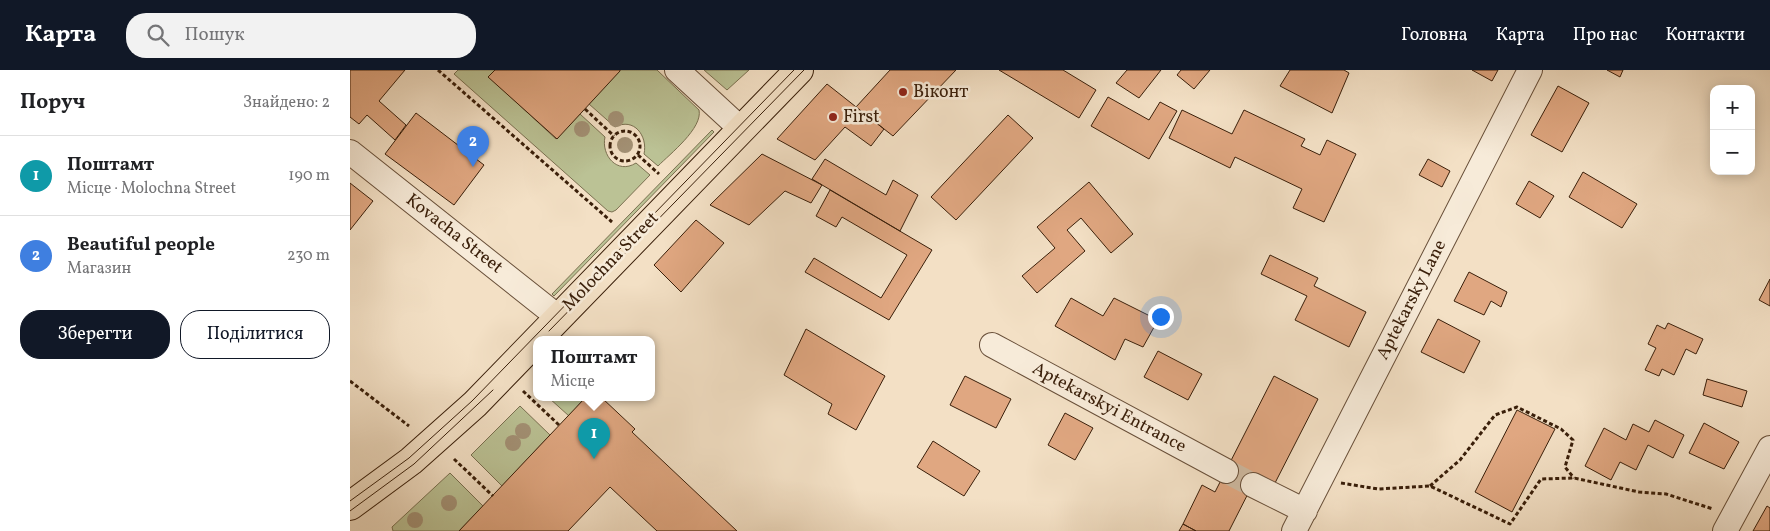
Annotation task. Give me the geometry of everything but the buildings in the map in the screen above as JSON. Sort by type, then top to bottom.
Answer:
[{"type":"main road","name":"Molochna Street","points":[[540,336],[799,70]]},
{"type":"main road","name":"Molochna Street","points":[[350,506],[411,461],[475,404],[533,343]]},
{"type":"street","points":[[677,70],[741,129]]},
{"type":"street","name":"Aptekarsky Lane","points":[[1300,521],[1530,70]]},
{"type":"street","name":"Kovacha Street","points":[[350,152],[558,317]]},
{"type":"street","name":"Aptekarskyi Entrance","points":[[992,345],[1226,471]]},
{"type":"street","points":[[1720,523],[1770,448]]},
{"type":"street","points":[[1253,485],[1300,521]]},
{"type":"path","points":[[438,70],[612,222]]},
{"type":"path","points":[[585,109],[614,136]]},
{"type":"path","points":[[625,130],[634,134],[641,146],[638,155],[634,159],[624,162],[615,157],[610,148],[614,136],[625,130]]},
{"type":"path","points":[[638,155],[659,174]]},
{"type":"path","points":[[350,381],[409,426]]},
{"type":"path","points":[[523,391],[533,400]]},
{"type":"path","points":[[534,401],[559,425]]},
{"type":"path","points":[[1430,486],[1460,460],[1495,415],[1517,407],[1561,429],[1573,440],[1565,467],[1574,478]]},
{"type":"path","points":[[454,459],[493,496]]},
{"type":"path","points":[[1323,474],[1344,484],[1378,489],[1430,486],[1510,524],[1541,479],[1574,478],[1639,492],[1666,494],[1712,508],[1720,523]]},
{"type":"green space","points":[[458,70],[495,70],[489,77],[556,139],[580,114],[605,137],[605,150],[612,161],[623,167],[636,163],[650,175],[616,210],[608,211],[454,74]]},
{"type":"green space","points":[[620,70],[657,70],[699,110],[699,117],[691,132],[658,166],[644,154],[645,147],[642,135],[634,126],[628,124],[615,127],[589,104]]},
{"type":"green space","points":[[704,70],[749,70],[727,90]]},
{"type":"green space","points":[[712,130],[714,132],[554,296],[552,294]]},
{"type":"green space","points":[[552,401],[582,401],[569,416]]},
{"type":"green space","points":[[520,406],[550,435],[502,486],[471,455]]},
{"type":"green space","points":[[450,473],[483,506],[459,531],[393,531],[392,527]]},
{"type":"tunnel","points":[[1226,471],[1253,485]]},
{"type":"tram line","points":[[535,336],[794,70]]},
{"type":"tram line","points":[[549,331],[804,70]]},
{"type":"tram line","points":[[350,501],[409,458],[472,401],[533,338]]},
{"type":"tram line","points":[[350,511],[414,464],[493,390]]},
{"type":"place","name":"Віконт","points":[[903,92]]},
{"type":"place","name":"First","points":[[833,117]]},
{"type":"place","name":"Beautiful people","points":[[473,167]]},
{"type":"place","name":"Поштамт","points":[[594,459]]}]
